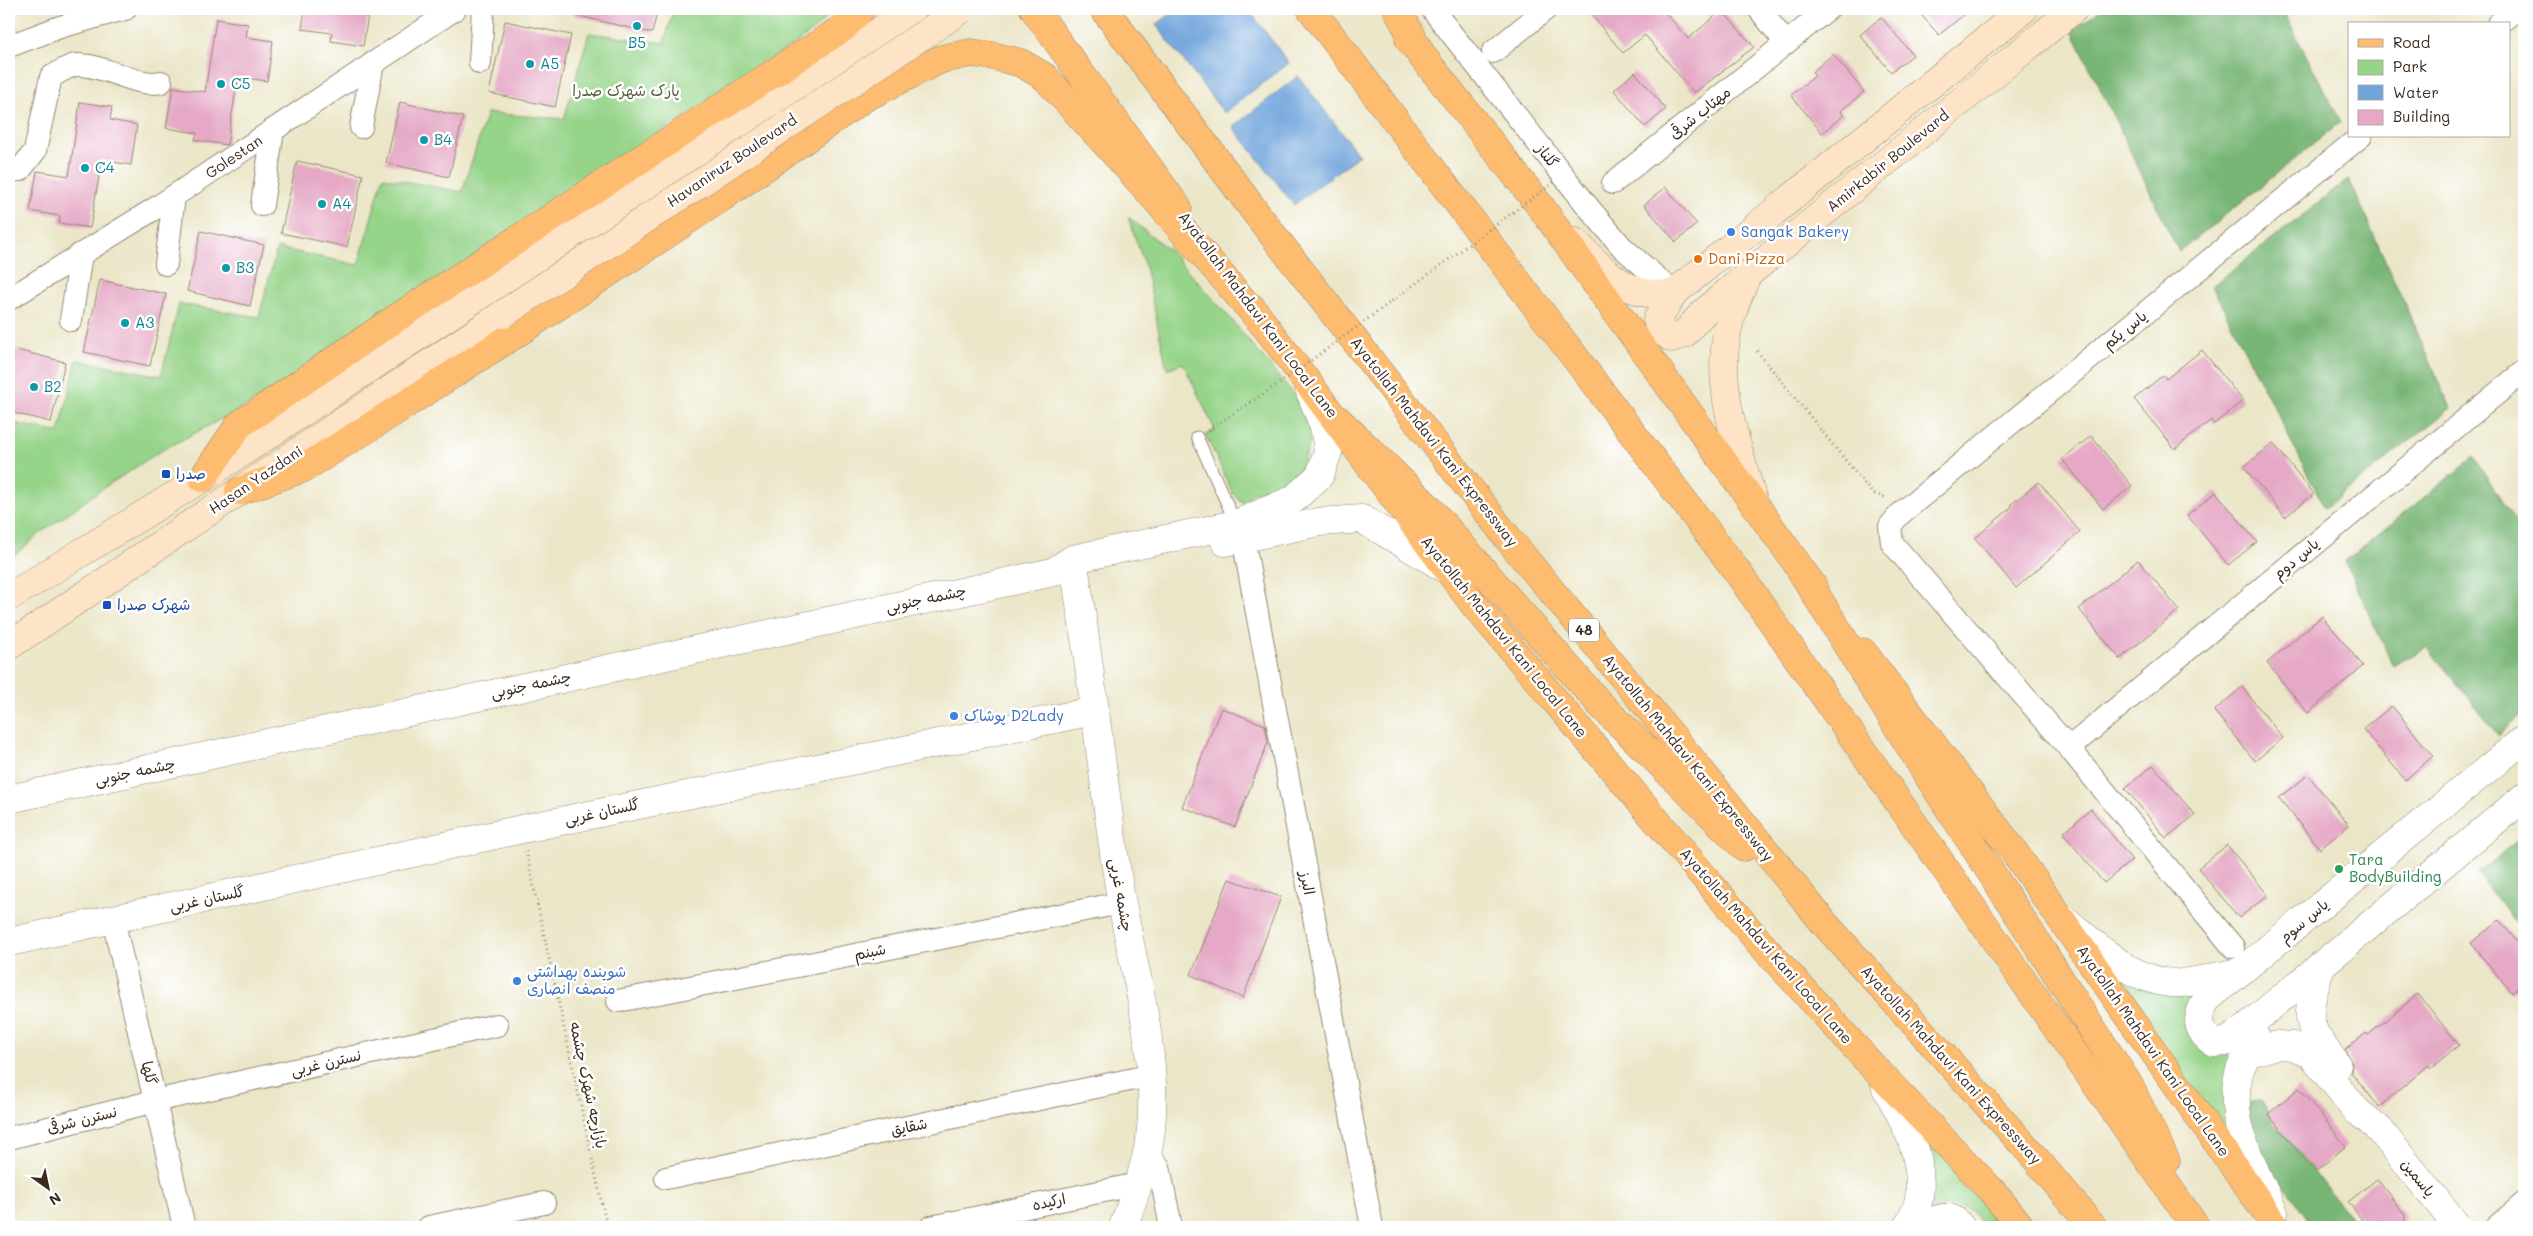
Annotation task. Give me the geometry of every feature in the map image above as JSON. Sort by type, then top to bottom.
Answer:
[{"type":"main road","points":[[842,28],[862,9]]},
{"type":"main road","points":[[203,478],[239,425],[395,319],[842,28],[877,9]]},
{"type":"main road","name":"Havaniruz Boulevard","points":[[488,291],[913,9]]},
{"type":"main road","points":[[239,491],[304,468],[534,323],[721,198],[922,57],[940,41],[944,28],[935,9]]},
{"type":"main road","name":"Havaniruz Boulevard","points":[[503,314],[962,9]]},
{"type":"main road","name":"Ayatollah Mahdavi Kani Local Lane","points":[[1034,9],[1265,326],[1295,381],[1337,419],[1446,569],[1760,942],[1877,1071],[1991,1190],[2021,1227]]},
{"type":"main road","name":"Ayatollah Mahdavi Kani Expressway","points":[[1104,9],[1256,213],[1510,541],[1825,924],[2030,1152],[2093,1227]]},
{"type":"main road","points":[[1310,9],[1736,570],[2197,1227]]},
{"type":"main road","name":"Ayatollah Mahdavi Kani Local Lane","points":[[1385,9],[1541,207],[1798,566],[1987,815],[2278,1227]]},
{"type":"main road","points":[[1397,9],[1424,59]]},
{"type":"main road","points":[[1541,207],[1596,263],[1626,286],[1641,293],[1659,296],[1674,293],[2024,9]]},
{"type":"main road","name":"Amirkabir Boulevard","points":[[1674,293],[1657,320],[1661,331],[1672,338],[1684,334],[1702,314],[1747,275],[2074,9]]},
{"type":"main road","points":[[864,98],[941,59],[971,53],[1021,62],[1045,77],[1080,113],[1265,326]]},
{"type":"main road","points":[[1747,275],[1727,329],[1724,373],[1735,440],[1755,507]]},
{"type":"main road","name":"Hasan Yazdani","points":[[9,597],[203,478],[488,291]]},
{"type":"main road","name":"Hasan Yazdani","points":[[9,646],[503,314]]},
{"type":"main road","points":[[1337,419],[1428,507],[1600,703],[1702,808],[1825,924]]},
{"type":"main road","points":[[1798,566],[1927,774],[2129,1085],[2197,1227]]},
{"type":"street","points":[[60,27],[76,9]]},
{"type":"street","points":[[9,46],[60,27],[125,9]]},
{"type":"street","name":"Golestan","points":[[9,299],[174,196],[455,9]]},
{"type":"street","points":[[480,63],[483,9]]},
{"type":"street","name":"گلناز","points":[[1432,9],[1622,247],[1674,293]]},
{"type":"street","points":[[1493,52],[1546,9]]},
{"type":"street","points":[[1759,9],[1786,43]]},
{"type":"street","name":"مهتاب شرقی","points":[[1613,183],[1828,9]]},
{"type":"street","points":[[2501,22],[2517,9]]},
{"type":"street","points":[[361,127],[373,63]]},
{"type":"street","points":[[9,170],[20,170],[35,151],[51,77],[75,65],[91,66],[126,77],[157,83],[161,82]]},
{"type":"street","points":[[262,205],[273,130]]},
{"type":"street","name":"یاس یکم","points":[[2069,748],[1892,543],[1890,526],[1911,505],[2359,138]]},
{"type":"street","points":[[166,264],[174,196]]},
{"type":"street","points":[[71,320],[81,254]]},
{"type":"street","name":"یاس دوم","points":[[2069,748],[2524,371]]},
{"type":"street","name":"چشمه جنوبی","points":[[1240,531],[1294,499],[1320,475],[1328,452],[1325,430],[1295,381]]},
{"type":"street","name":"چشمه جنوبی","points":[[9,799],[1240,531],[1362,519],[1446,569]]},
{"type":"street","name":"البرز","points":[[1240,531],[1372,1227]]},
{"type":"street","name":"چشمه غربی","points":[[1067,569],[1093,711],[1121,903],[1146,1016],[1152,1075],[1151,1130],[1138,1184],[1123,1227]]},
{"type":"street","name":"گلستان غربی","points":[[9,942],[522,829],[1093,711]]},
{"type":"street","name":"یاس سوم","points":[[2058,914],[2115,960],[2147,979],[2181,983],[2238,959],[2524,739]]},
{"type":"street","points":[[2069,748],[2238,959],[2200,1011],[2199,1024],[2205,1036],[2214,1043],[2226,1042],[2276,1004],[2524,796]]},
{"type":"street","name":"شبنم","points":[[618,1001],[1121,903]]},
{"type":"street","name":"گلها","points":[[113,919],[184,1227]]},
{"type":"street","points":[[2321,966],[2309,1005],[2308,1018],[2320,1042],[2369,1107],[2379,1129]]},
{"type":"street","points":[[2276,1004],[2239,1071],[2236,1087],[2237,1126],[2278,1227]]},
{"type":"street","name":"نسترن غربی","points":[[155,1101],[496,1024]]},
{"type":"street","points":[[2249,1053],[2277,1046],[2293,1046],[2311,1054],[2357,1111],[2379,1129]]},
{"type":"street","points":[[1877,1071],[1904,1120],[1918,1152],[1920,1199],[1908,1227]]},
{"type":"street","name":"شقایق","points":[[666,1178],[1152,1075]]},
{"type":"street","name":"نسترن شرقی","points":[[9,1138],[155,1101]]},
{"type":"street","name":"یاسمین","points":[[2379,1129],[2458,1227]]},
{"type":"street","points":[[1146,1152],[1159,1167],[1172,1227]]},
{"type":"street","name":"ارکیده","points":[[931,1227],[1138,1184]]},
{"type":"street","points":[[430,1227],[544,1202]]},
{"type":"street","points":[[2496,1227],[2524,1203]]},
{"type":"street","points":[[1923,1227],[1934,1220],[1942,1218],[1950,1219],[1961,1227]]},
{"type":"lane","points":[[1197,437],[1240,531]]},
{"type":"path","points":[[1197,437],[1295,381],[1557,180]]},
{"type":"path","points":[[1757,352],[1872,493],[1911,505]]},
{"type":"path","name":"بازارچه شهرک چشمه","points":[[522,829],[606,1227]]},
{"type":"green space","name":"پارک شهرک صدرا","points":[[674,9],[835,9],[812,32],[263,397],[159,452],[102,489],[38,535],[9,560],[9,422],[59,433],[77,360],[161,376],[179,304],[259,317],[277,248],[358,265],[383,177],[462,192],[487,113],[564,119],[589,33],[664,43]]},
{"type":"green space","points":[[2102,9],[2282,9],[2341,122],[2179,252],[2072,31]]},
{"type":"green space","points":[[2349,179],[2451,408],[2325,508],[2212,286]]},
{"type":"green space","points":[[1128,217],[1170,251],[1231,319],[1296,398],[1309,426],[1310,442],[1299,472],[1294,479],[1267,491],[1254,492],[1243,503],[1233,494],[1206,435],[1215,430],[1183,363],[1167,369],[1145,266]]},
{"type":"green space","points":[[2474,457],[2524,535],[2524,713],[2498,735],[2427,647],[2393,666],[2345,561]]},
{"type":"green space","points":[[2524,836],[2524,935],[2478,873]]},
{"type":"green space","points":[[2100,954],[2199,989],[2191,1000],[2183,1024],[2196,1046],[2204,1052],[2244,1042],[2244,1163]]},
{"type":"green space","points":[[2260,1101],[2357,1227],[2313,1227],[2252,1141],[2247,1103]]},
{"type":"green space","points":[[1926,1136],[2005,1227],[1981,1227],[1972,1212],[1958,1206],[1942,1207],[1925,1212]]},
{"type":"water","points":[[1177,9],[1248,9],[1289,63],[1224,113],[1156,25]]},
{"type":"water","points":[[1298,76],[1359,155],[1294,205],[1233,127]]},
{"type":"building","points":[[305,9],[369,9],[363,46],[331,41],[332,33],[302,29]]},
{"type":"building","name":"B5","points":[[575,9],[658,9],[652,33],[574,15]]},
{"type":"building","points":[[1600,9],[1662,9],[1688,39],[1722,10],[1754,47],[1694,93],[1645,35],[1623,53],[1592,16]]},
{"type":"building","points":[[1916,9],[1971,9],[1939,35]]},
{"type":"building","points":[[1881,17],[1913,55],[1891,72],[1860,35]]},
{"type":"building","name":"C5","points":[[216,19],[248,24],[246,37],[273,41],[267,81],[238,77],[227,145],[195,140],[197,133],[166,128],[173,87],[205,92]]},
{"type":"building","name":"A5","points":[[505,21],[571,35],[555,107],[489,93]]},
{"type":"building","points":[[1833,54],[1864,92],[1840,111],[1844,115],[1822,133],[1791,95],[1815,76],[1812,72]]},
{"type":"building","points":[[1635,72],[1666,109],[1645,127],[1614,90]]},
{"type":"building","name":"C4","points":[[80,102],[112,107],[110,120],[137,125],[131,165],[102,160],[90,228],[59,223],[60,216],[30,211],[37,171],[69,176]]},
{"type":"building","name":"B4","points":[[400,102],[463,117],[449,177],[386,163]]},
{"type":"building","name":"A4","points":[[297,161],[363,175],[347,247],[281,233]]},
{"type":"building","points":[[1665,187],[1697,224],[1676,242],[1644,205]]},
{"type":"building","name":"B3","points":[[201,231],[264,245],[250,306],[187,291]]},
{"type":"building","name":"A3","points":[[100,280],[166,294],[150,366],[84,352]]},
{"type":"building","name":"B2","points":[[9,348],[65,362],[51,422],[9,412]]},
{"type":"building","points":[[2202,350],[2243,401],[2214,424],[2211,420],[2175,449],[2134,399],[2163,375],[2166,379]]},
{"type":"building","points":[[2091,436],[2132,486],[2103,509],[2062,459]]},
{"type":"building","points":[[2273,443],[2314,494],[2285,517],[2244,467]]},
{"type":"building","points":[[2039,482],[2080,532],[2016,588],[1975,538],[2012,507],[2010,505]]},
{"type":"building","points":[[2216,492],[2257,542],[2228,565],[2187,515]]},
{"type":"building","points":[[2138,560],[2179,610],[2120,659],[2079,609]]},
{"type":"building","points":[[2322,616],[2363,666],[2308,713],[2267,663]]},
{"type":"building","points":[[2242,687],[2283,738],[2255,761],[2214,711]]},
{"type":"building","points":[[2392,706],[2433,756],[2405,780],[2363,729]]},
{"type":"building","points":[[1221,708],[1265,725],[1268,742],[1235,827],[1182,807]]},
{"type":"building","points":[[2153,765],[2195,815],[2166,838],[2125,788]]},
{"type":"building","points":[[2308,775],[2349,825],[2320,849],[2279,798]]},
{"type":"building","points":[[2091,809],[2132,860],[2104,883],[2063,833]]},
{"type":"building","points":[[2227,845],[2268,895],[2239,918],[2198,868]]},
{"type":"building","points":[[1229,879],[1281,897],[1243,998],[1191,975]]},
{"type":"building","points":[[2499,920],[2524,950],[2524,983],[2512,993],[2471,943]]},
{"type":"building","points":[[2418,994],[2459,1045],[2431,1068],[2429,1065],[2379,1107],[2351,1072],[2352,1063],[2345,1050],[2366,1033],[2368,1035]]},
{"type":"building","points":[[2299,1088],[2346,1146],[2315,1172],[2268,1114]]},
{"type":"building","points":[[2377,1179],[2405,1215],[2404,1227],[2368,1227],[2348,1202]]},
{"type":"place","name":"B5","points":[[637,26]]},
{"type":"place","name":"A5","points":[[530,64]]},
{"type":"place","name":"C5","points":[[221,84]]},
{"type":"place","name":"B4","points":[[424,140]]},
{"type":"place","name":"C4","points":[[85,168]]},
{"type":"place","name":"A4","points":[[322,204]]},
{"type":"place","name":"Sangak Bakery","points":[[1731,232]]},
{"type":"place","name":"Dani Pizza","points":[[1698,259]]},
{"type":"place","name":"B3","points":[[226,268]]},
{"type":"place","name":"A3","points":[[125,323]]},
{"type":"place","name":"B2","points":[[34,387]]},
{"type":"place","name":"صدرا","points":[[166,474]]},
{"type":"place","name":"شهرک صدرا","points":[[107,605]]},
{"type":"place","name":"پوشاک D2Lady","points":[[954,716]]},
{"type":"place","name":"Tara BodyBuilding","points":[[2339,869]]},
{"type":"place","name":"شوینده بهداشتی منصف انصاری","points":[[517,981]]}]
